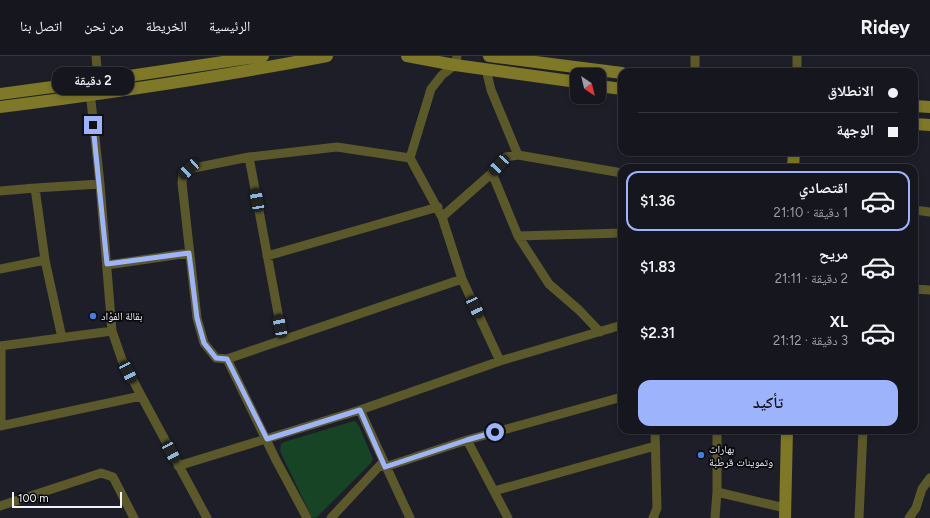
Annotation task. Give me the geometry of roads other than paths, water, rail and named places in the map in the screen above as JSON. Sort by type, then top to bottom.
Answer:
[{"type":"main road","points":[[0,94],[260,59],[327,56]]},
{"type":"main road","points":[[407,56],[456,60],[486,69],[570,81]]},
{"type":"main road","points":[[488,56],[618,72]]},
{"type":"main road","points":[[0,107],[90,96],[260,59]]},
{"type":"main road","points":[[606,87],[618,88]]},
{"type":"main road","points":[[918,106],[930,107]]},
{"type":"main road","points":[[918,124],[930,125]]},
{"type":"main road","points":[[785,513],[787,434]]},
{"type":"street","points":[[96,56],[94,82],[90,96],[100,184],[112,331],[122,360],[207,518]]},
{"type":"street","points":[[695,56],[695,68]]},
{"type":"street","points":[[797,56],[797,68]]},
{"type":"street","points":[[456,60],[442,75],[432,89],[410,158],[438,207],[462,279],[500,361]]},
{"type":"street","points":[[486,69],[491,90],[518,155]]},
{"type":"street","points":[[410,158],[337,147],[249,157],[189,169],[183,174],[182,183],[197,318],[204,343],[216,358],[227,359],[462,279]]},
{"type":"street","points":[[442,217],[492,173],[506,157],[518,155],[618,172]]},
{"type":"street","points":[[249,157],[283,340]]},
{"type":"street","points":[[492,173],[518,236],[549,284],[580,310],[600,332]]},
{"type":"street","points":[[0,191],[100,184]]},
{"type":"street","points":[[35,188],[45,260],[62,338]]},
{"type":"street","points":[[267,256],[438,207]]},
{"type":"street","points":[[918,210],[930,212]]},
{"type":"street","points":[[518,236],[618,233]]},
{"type":"street","points":[[107,264],[189,253]]},
{"type":"street","points":[[0,269],[45,260]]},
{"type":"street","points":[[918,289],[930,290]]},
{"type":"street","points":[[178,466],[360,410],[500,361],[618,326]]},
{"type":"street","points":[[112,331],[1,346],[0,426],[141,396]]},
{"type":"street","points":[[227,359],[308,518]]},
{"type":"street","points":[[331,518],[384,464],[618,397]]},
{"type":"street","points":[[360,410],[410,518]]},
{"type":"street","points":[[653,518],[657,508],[655,434]]},
{"type":"street","points":[[716,518],[717,434]]},
{"type":"street","points":[[859,518],[863,434]]},
{"type":"street","points":[[467,440],[508,518]]},
{"type":"street","points":[[494,491],[655,446]]},
{"type":"street","points":[[0,506],[102,472],[113,477],[134,518]]},
{"type":"street","points":[[910,518],[916,508],[922,489],[930,478]]},
{"type":"street","points":[[717,492],[785,513]]},
{"type":"place","name":"بقالة الفؤاد","points":[[93,316]]},
{"type":"place","name":"بهارات وتموينات قرطبة","points":[[701,455]]}]
